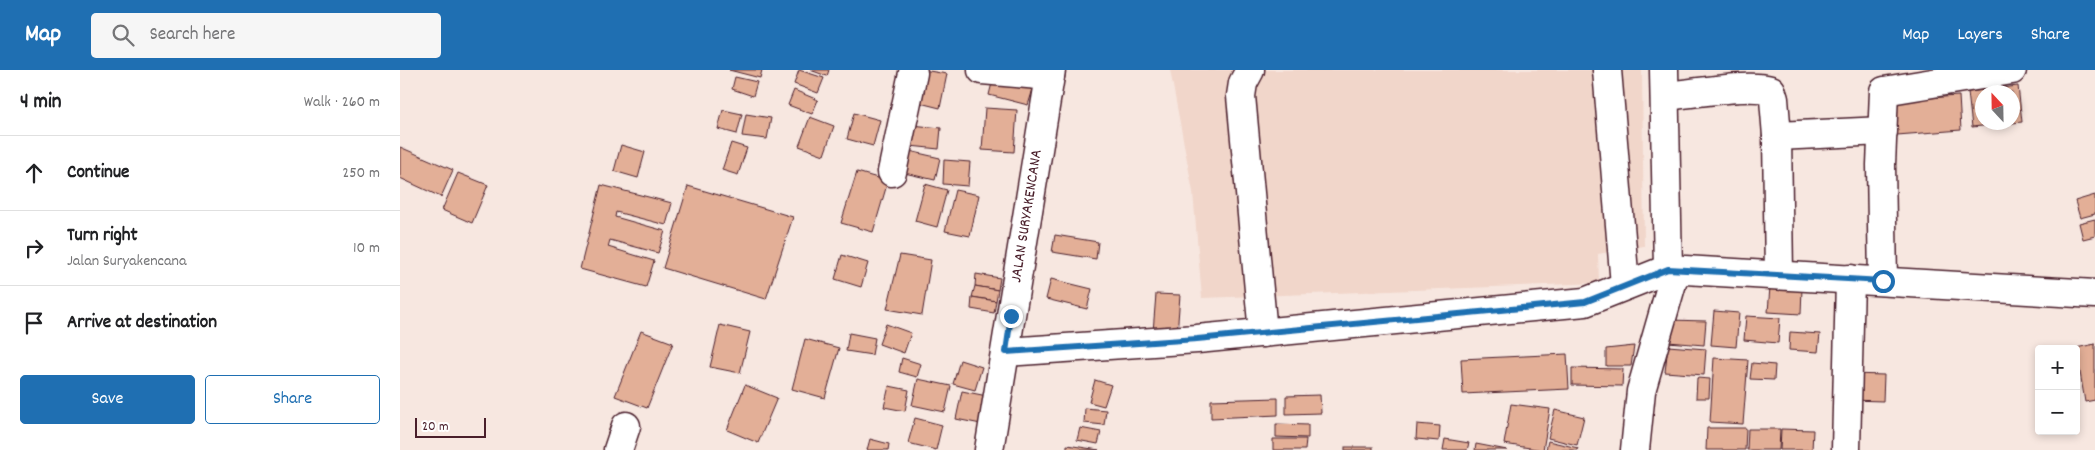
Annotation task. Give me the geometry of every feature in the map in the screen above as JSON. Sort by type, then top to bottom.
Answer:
[{"type":"street","points":[[982,70],[1050,73]]},
{"type":"street","points":[[1250,70],[1243,83],[1241,96],[1263,333]]},
{"type":"street","points":[[1607,70],[1625,285]]},
{"type":"street","points":[[1883,281],[1881,165],[1886,80],[2012,70]]},
{"type":"street","points":[[892,172],[907,71]]},
{"type":"street","name":"JALAN SURYAKENCANA","points":[[989,450],[1050,73]]},
{"type":"street","points":[[1634,450],[1641,391],[1672,269],[1665,83],[1771,90],[1774,98],[1777,136],[1779,275]]},
{"type":"street","points":[[1777,136],[1883,131]]},
{"type":"street","points":[[1006,352],[1263,333],[1585,302],[1625,285],[1672,269],[2095,294]]},
{"type":"street","points":[[1846,450],[1850,279]]},
{"type":"shaded area","points":[[1170,70],[1642,70],[1644,246],[1598,254],[1599,283],[1202,298],[1193,192]]},
{"type":"building","points":[[729,70],[762,70],[760,78]]},
{"type":"building","points":[[799,70],[824,78],[818,93],[794,84]]},
{"type":"building","points":[[810,70],[829,70],[827,76]]},
{"type":"building","points":[[923,70],[947,74],[940,108],[916,102]]},
{"type":"building","points":[[994,75],[1034,86],[1028,105],[989,95]]},
{"type":"building","points":[[735,77],[757,82],[753,96],[732,89]]},
{"type":"building","points":[[794,90],[818,100],[812,114],[788,105]]},
{"type":"building","points":[[1975,91],[1975,127],[1972,127],[1968,92]]},
{"type":"building","points":[[1959,96],[1961,130],[1897,135],[1894,100]]},
{"type":"building","points":[[2020,104],[2022,122],[2020,122]]},
{"type":"building","points":[[985,108],[1017,110],[1014,152],[982,150]]},
{"type":"building","points":[[723,110],[742,114],[737,134],[718,129]]},
{"type":"building","points":[[854,113],[880,120],[873,146],[847,139]]},
{"type":"building","points":[[746,114],[771,118],[767,139],[742,136]]},
{"type":"building","points":[[810,117],[834,126],[824,155],[799,146]]},
{"type":"building","points":[[912,125],[941,128],[939,149],[910,146]]},
{"type":"building","points":[[731,143],[747,148],[738,175],[722,170]]},
{"type":"building","points":[[621,145],[645,152],[638,178],[614,171]]},
{"type":"building","points":[[400,147],[453,170],[441,197],[400,178]]},
{"type":"building","points":[[905,150],[940,158],[935,180],[900,172]]},
{"type":"building","points":[[944,160],[970,162],[968,186],[943,184]]},
{"type":"building","points":[[857,172],[888,181],[873,232],[841,223]]},
{"type":"building","points":[[458,173],[488,185],[472,223],[442,210]]},
{"type":"building","points":[[925,184],[947,190],[937,227],[915,221]]},
{"type":"building","points":[[601,185],[672,203],[666,225],[616,212],[615,217],[665,231],[658,253],[610,240],[608,247],[654,261],[646,287],[580,269]]},
{"type":"building","points":[[688,186],[793,217],[766,299],[663,268]]},
{"type":"building","points":[[955,190],[979,195],[970,236],[945,231]]},
{"type":"building","points":[[2095,195],[2095,214],[2080,218],[2075,201]]},
{"type":"building","points":[[2095,219],[2095,236],[2083,239],[2079,223]]},
{"type":"building","points":[[1055,235],[1098,242],[1096,259],[1052,252]]},
{"type":"building","points":[[842,255],[868,263],[861,287],[835,279]]},
{"type":"building","points":[[900,255],[931,260],[922,315],[887,309]]},
{"type":"building","points":[[976,274],[1000,278],[998,290],[975,286]]},
{"type":"building","points":[[1051,279],[1092,289],[1087,309],[1046,299]]},
{"type":"building","points":[[975,286],[998,290],[996,301],[972,297]]},
{"type":"building","points":[[1770,287],[1802,288],[1801,314],[1768,312]]},
{"type":"building","points":[[1156,294],[1180,295],[1177,334],[1153,332]]},
{"type":"building","points":[[972,297],[996,301],[994,313],[971,309]]},
{"type":"building","points":[[1714,311],[1739,313],[1736,347],[1711,345]]},
{"type":"building","points":[[1746,316],[1780,318],[1778,343],[1744,340]]},
{"type":"building","points":[[1669,320],[1706,321],[1704,345],[1668,342]]},
{"type":"building","points":[[886,324],[911,333],[904,353],[879,344]]},
{"type":"building","points":[[720,325],[750,332],[740,373],[710,367]]},
{"type":"building","points":[[641,331],[673,343],[647,408],[615,396]]},
{"type":"building","points":[[1790,332],[1820,334],[1818,352],[1789,350]]},
{"type":"building","points":[[849,333],[875,338],[872,355],[846,351]]},
{"type":"building","points":[[805,339],[839,348],[825,398],[792,389]]},
{"type":"building","points":[[2095,344],[2095,400],[2085,402],[2080,372],[2080,347]]},
{"type":"building","points":[[1634,346],[1631,366],[1606,366],[1606,349]]},
{"type":"building","points":[[1668,346],[1706,349],[1704,375],[1665,372]]},
{"type":"building","points":[[1567,354],[1569,389],[1463,394],[1461,359]]},
{"type":"building","points":[[902,358],[921,364],[917,377],[899,372]]},
{"type":"building","points":[[1714,358],[1748,360],[1743,424],[1710,422]]},
{"type":"building","points":[[960,360],[982,367],[975,390],[953,384]]},
{"type":"building","points":[[1752,363],[1775,365],[1774,380],[1750,379]]},
{"type":"building","points":[[1572,368],[1623,369],[1622,386],[1572,385]]},
{"type":"building","points":[[1851,374],[1884,375],[1883,401],[1850,400]]},
{"type":"building","points":[[1697,378],[1710,379],[1709,398],[1696,398]]},
{"type":"building","points":[[918,379],[951,386],[945,412],[912,405]]},
{"type":"building","points":[[1095,380],[1111,385],[1104,406],[1089,402]]},
{"type":"building","points":[[745,385],[777,398],[758,443],[727,430]]},
{"type":"building","points":[[889,386],[909,390],[905,411],[884,407]]},
{"type":"building","points":[[962,391],[992,397],[986,425],[956,419]]},
{"type":"building","points":[[1320,395],[1321,413],[1286,414],[1286,396]]},
{"type":"building","points":[[1278,398],[1278,415],[1211,418],[1211,400]]},
{"type":"building","points":[[1511,404],[1550,409],[1543,450],[1504,444]]},
{"type":"building","points":[[1085,408],[1106,410],[1104,425],[1084,423]]},
{"type":"building","points":[[1555,410],[1584,417],[1577,445],[1548,438]]},
{"type":"building","points":[[915,418],[942,425],[936,450],[908,443]]},
{"type":"building","points":[[1276,424],[1308,425],[1308,438],[1276,437]]},
{"type":"building","points":[[1417,424],[1440,426],[1439,441],[1416,439]]},
{"type":"building","points":[[1080,428],[1101,432],[1098,444],[1077,440]]},
{"type":"building","points":[[1707,428],[1746,428],[1745,450],[1706,450]]},
{"type":"building","points":[[1748,429],[1780,429],[1779,450],[1747,450]]},
{"type":"building","points":[[1781,429],[1813,430],[1812,450],[1780,450]]},
{"type":"building","points":[[870,439],[889,444],[888,450],[867,450]]},
{"type":"building","points":[[1273,439],[1306,439],[1305,450],[1273,450]]},
{"type":"building","points":[[1445,439],[1469,443],[1467,450],[1443,450]]},
{"type":"building","points":[[1548,441],[1578,448],[1577,450],[1546,450]]},
{"type":"building","points":[[1476,444],[1507,450],[1475,450]]},
{"type":"building","points":[[1067,445],[1099,450],[1067,450]]},
{"type":"building","points":[[1345,447],[1373,447],[1373,450],[1345,450]]},
{"type":"route","points":[[1011,316],[1006,352],[1197,339],[1585,302],[1668,269],[1883,281]]}]
